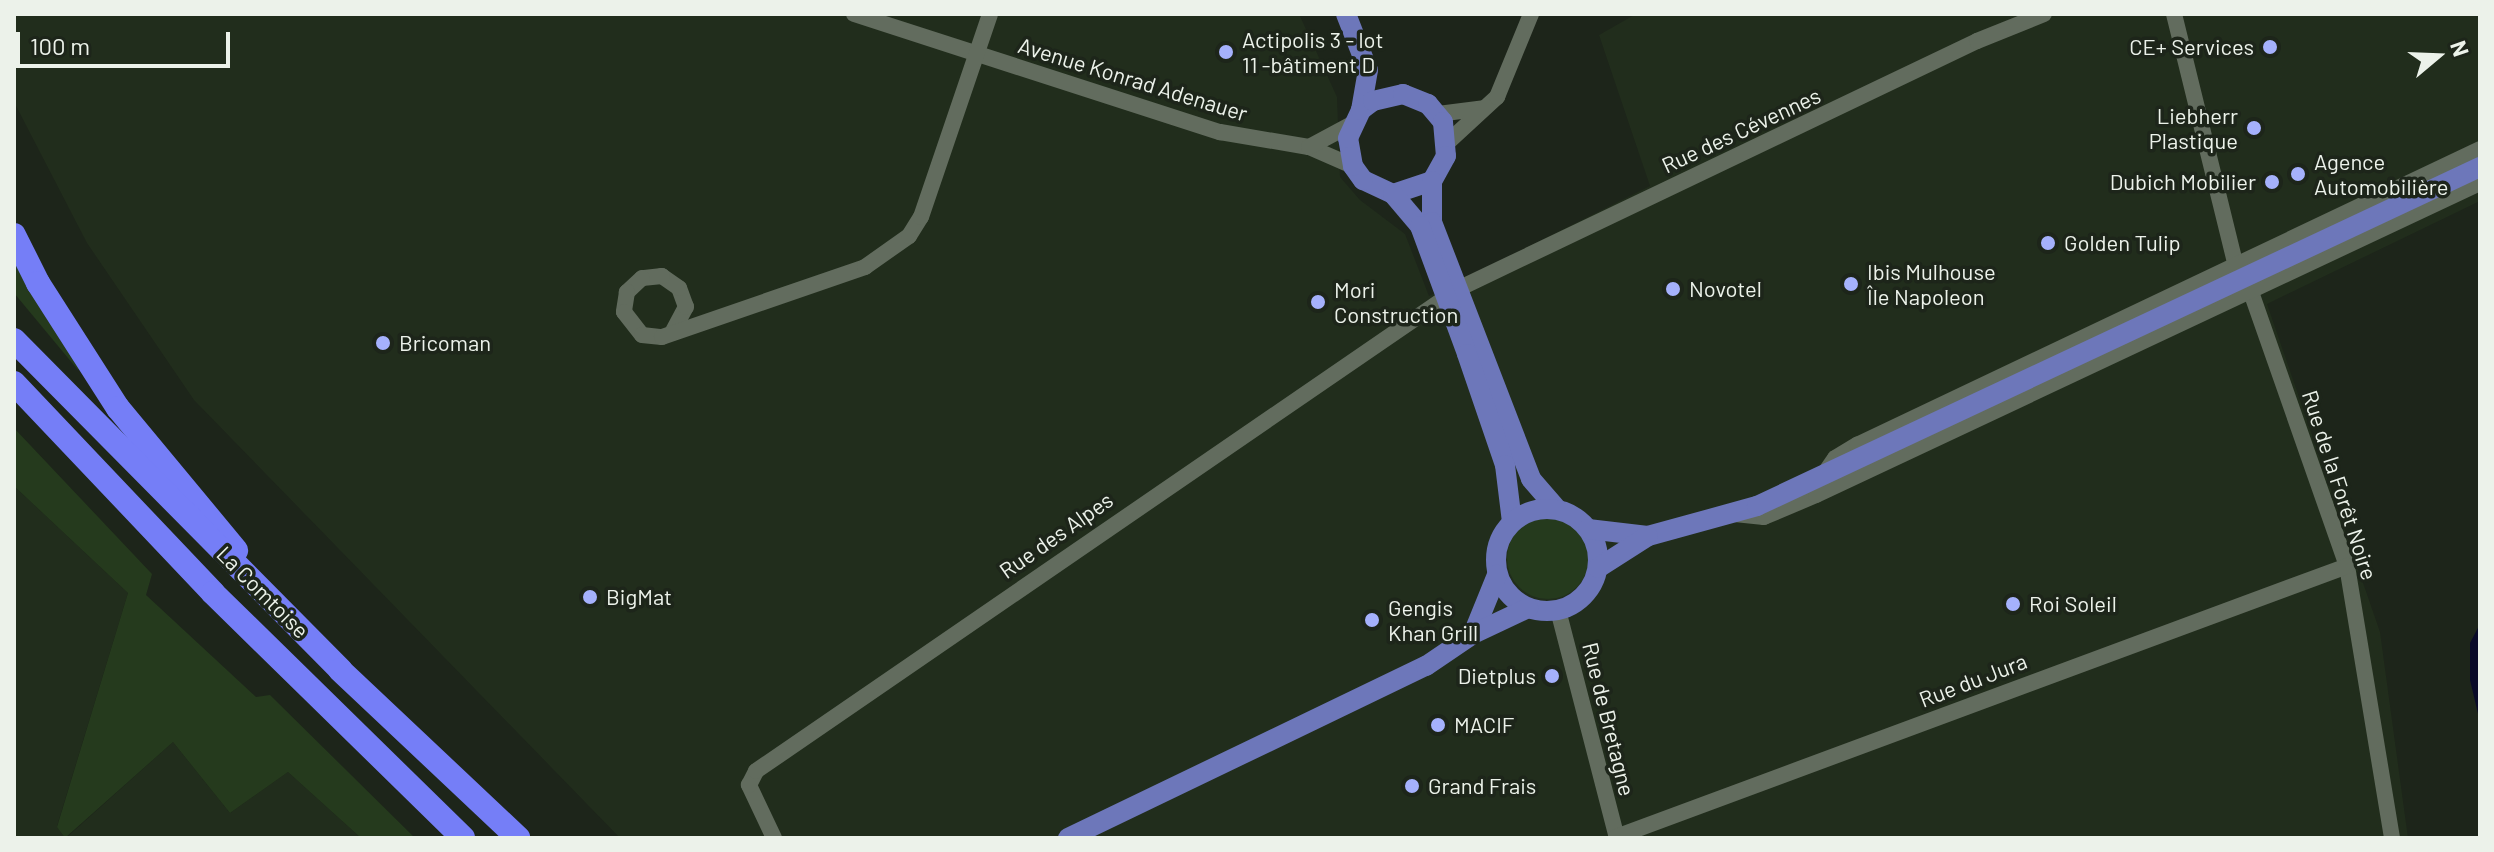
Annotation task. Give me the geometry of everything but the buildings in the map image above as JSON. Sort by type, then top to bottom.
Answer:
[{"type":"highway","points":[[14,235],[53,308],[118,408],[213,517],[270,598]]},
{"type":"highway","name":"La Comtoise","points":[[14,340],[270,598],[518,838]]},
{"type":"highway","name":"La Comtoise","points":[[14,383],[76,451],[463,838]]},
{"type":"highway","points":[[14,408],[76,451]]},
{"type":"main road","points":[[1346,14],[1368,70],[1438,114],[1448,142],[1432,181],[1432,222],[1505,465],[1512,522]]},
{"type":"main road","points":[[1368,70],[1348,138],[1353,166],[1377,190],[1393,194],[1421,189],[1432,181]]},
{"type":"main road","points":[[1356,117],[1373,101],[1403,94]]},
{"type":"main road","points":[[1068,838],[1426,666],[1473,634],[1528,608],[1558,610],[1584,595],[1598,568],[1648,536],[1735,514],[1823,475],[2480,167]]},
{"type":"main road","points":[[1393,194],[1420,226],[1531,479],[1557,509],[1588,529],[1648,536]]},
{"type":"main road","points":[[1473,634],[1497,575],[1497,546],[1512,522],[1533,510],[1557,509]]},
{"type":"main road","points":[[1588,529],[1598,568]]},
{"type":"main road","points":[[1497,575],[1504,589],[1528,608]]},
{"type":"street","name":"Avenue Konrad Adenauer","points":[[854,14],[1220,132],[1309,147],[1353,166]]},
{"type":"street","points":[[672,333],[686,307],[679,288],[662,276],[642,278],[627,292],[624,312],[634,329],[652,337],[672,333],[865,267],[909,236],[921,217],[990,14]]},
{"type":"street","points":[[1448,142],[1504,86],[1531,14]]},
{"type":"street","name":"Rue des Cévennes","points":[[1452,293],[1977,41],[2044,14]]},
{"type":"street","points":[[2174,14],[2236,266]]},
{"type":"street","points":[[1438,114],[1484,108]]},
{"type":"street","points":[[1309,147],[1356,117]]},
{"type":"street","points":[[1823,475],[1835,458],[1857,445],[2480,149]]},
{"type":"street","points":[[1735,514],[1764,517],[1803,501],[2480,183]]},
{"type":"street","name":"Rue de la Forêt Noire","points":[[2251,292],[2347,566],[2392,838]]},
{"type":"street","name":"Rue des Alpes","points":[[774,838],[749,785],[756,771],[1222,446],[1452,293]]},
{"type":"street","points":[[686,307],[719,317]]},
{"type":"street","name":"Rue du Jura","points":[[1616,838],[2347,566]]},
{"type":"street","name":"Rue de Bretagne","points":[[1558,610],[1616,838]]},
{"type":"shaded area","points":[[14,14],[1299,14],[1337,97],[1340,177],[1360,200],[1405,234],[1429,296],[1650,186],[1599,35],[1636,14],[2480,14],[2480,201],[2267,304],[2380,632],[2408,838],[620,838],[194,400],[87,243],[14,102]]},
{"type":"shaded area","points":[[14,255],[81,367],[78,370],[14,293]]},
{"type":"shaded area","points":[[14,428],[152,574],[146,595],[256,697],[270,695],[415,838],[361,838],[288,772],[230,813],[173,742],[65,838],[57,827],[128,593],[14,486]]},
{"type":"shaded area","points":[[14,486],[128,593],[57,826],[65,838],[14,838]]},
{"type":"shaded area","points":[[1548,517],[1564,520],[1577,529],[1586,542],[1589,558],[1586,574],[1577,587],[1564,596],[1548,599],[1532,596],[1519,587],[1510,574],[1507,558],[1510,542],[1519,529],[1532,520]]},
{"type":"shaded area","points":[[173,742],[230,813],[288,772],[361,838],[66,838]]},
{"type":"water","points":[[2480,624],[2480,722],[2470,680],[2470,643]]},
{"type":"place","name":"CE+ Services","points":[[2270,47]]},
{"type":"place","name":"Actipolis 3 - lot 11 -bâtiment D","points":[[1226,52]]},
{"type":"place","name":"Liebherr Plastique","points":[[2254,128]]},
{"type":"place","name":"Agence Automobilière","points":[[2298,174]]},
{"type":"place","name":"Dubich Mobilier","points":[[2272,182]]},
{"type":"place","name":"Golden Tulip","points":[[2048,243]]},
{"type":"place","name":"Ibis Mulhouse Île Napoleon","points":[[1851,284]]},
{"type":"place","name":"Novotel","points":[[1673,289]]},
{"type":"place","name":"Mori Construction","points":[[1318,302]]},
{"type":"place","name":"Bricoman","points":[[383,343]]},
{"type":"place","name":"BigMat","points":[[590,597]]},
{"type":"place","name":"Roi Soleil","points":[[2013,604]]},
{"type":"place","name":"Gengis Khan Grill","points":[[1372,620]]},
{"type":"place","name":"Dietplus","points":[[1552,676]]},
{"type":"place","name":"MACIF","points":[[1438,725]]},
{"type":"place","name":"Grand Frais","points":[[1412,786]]}]
